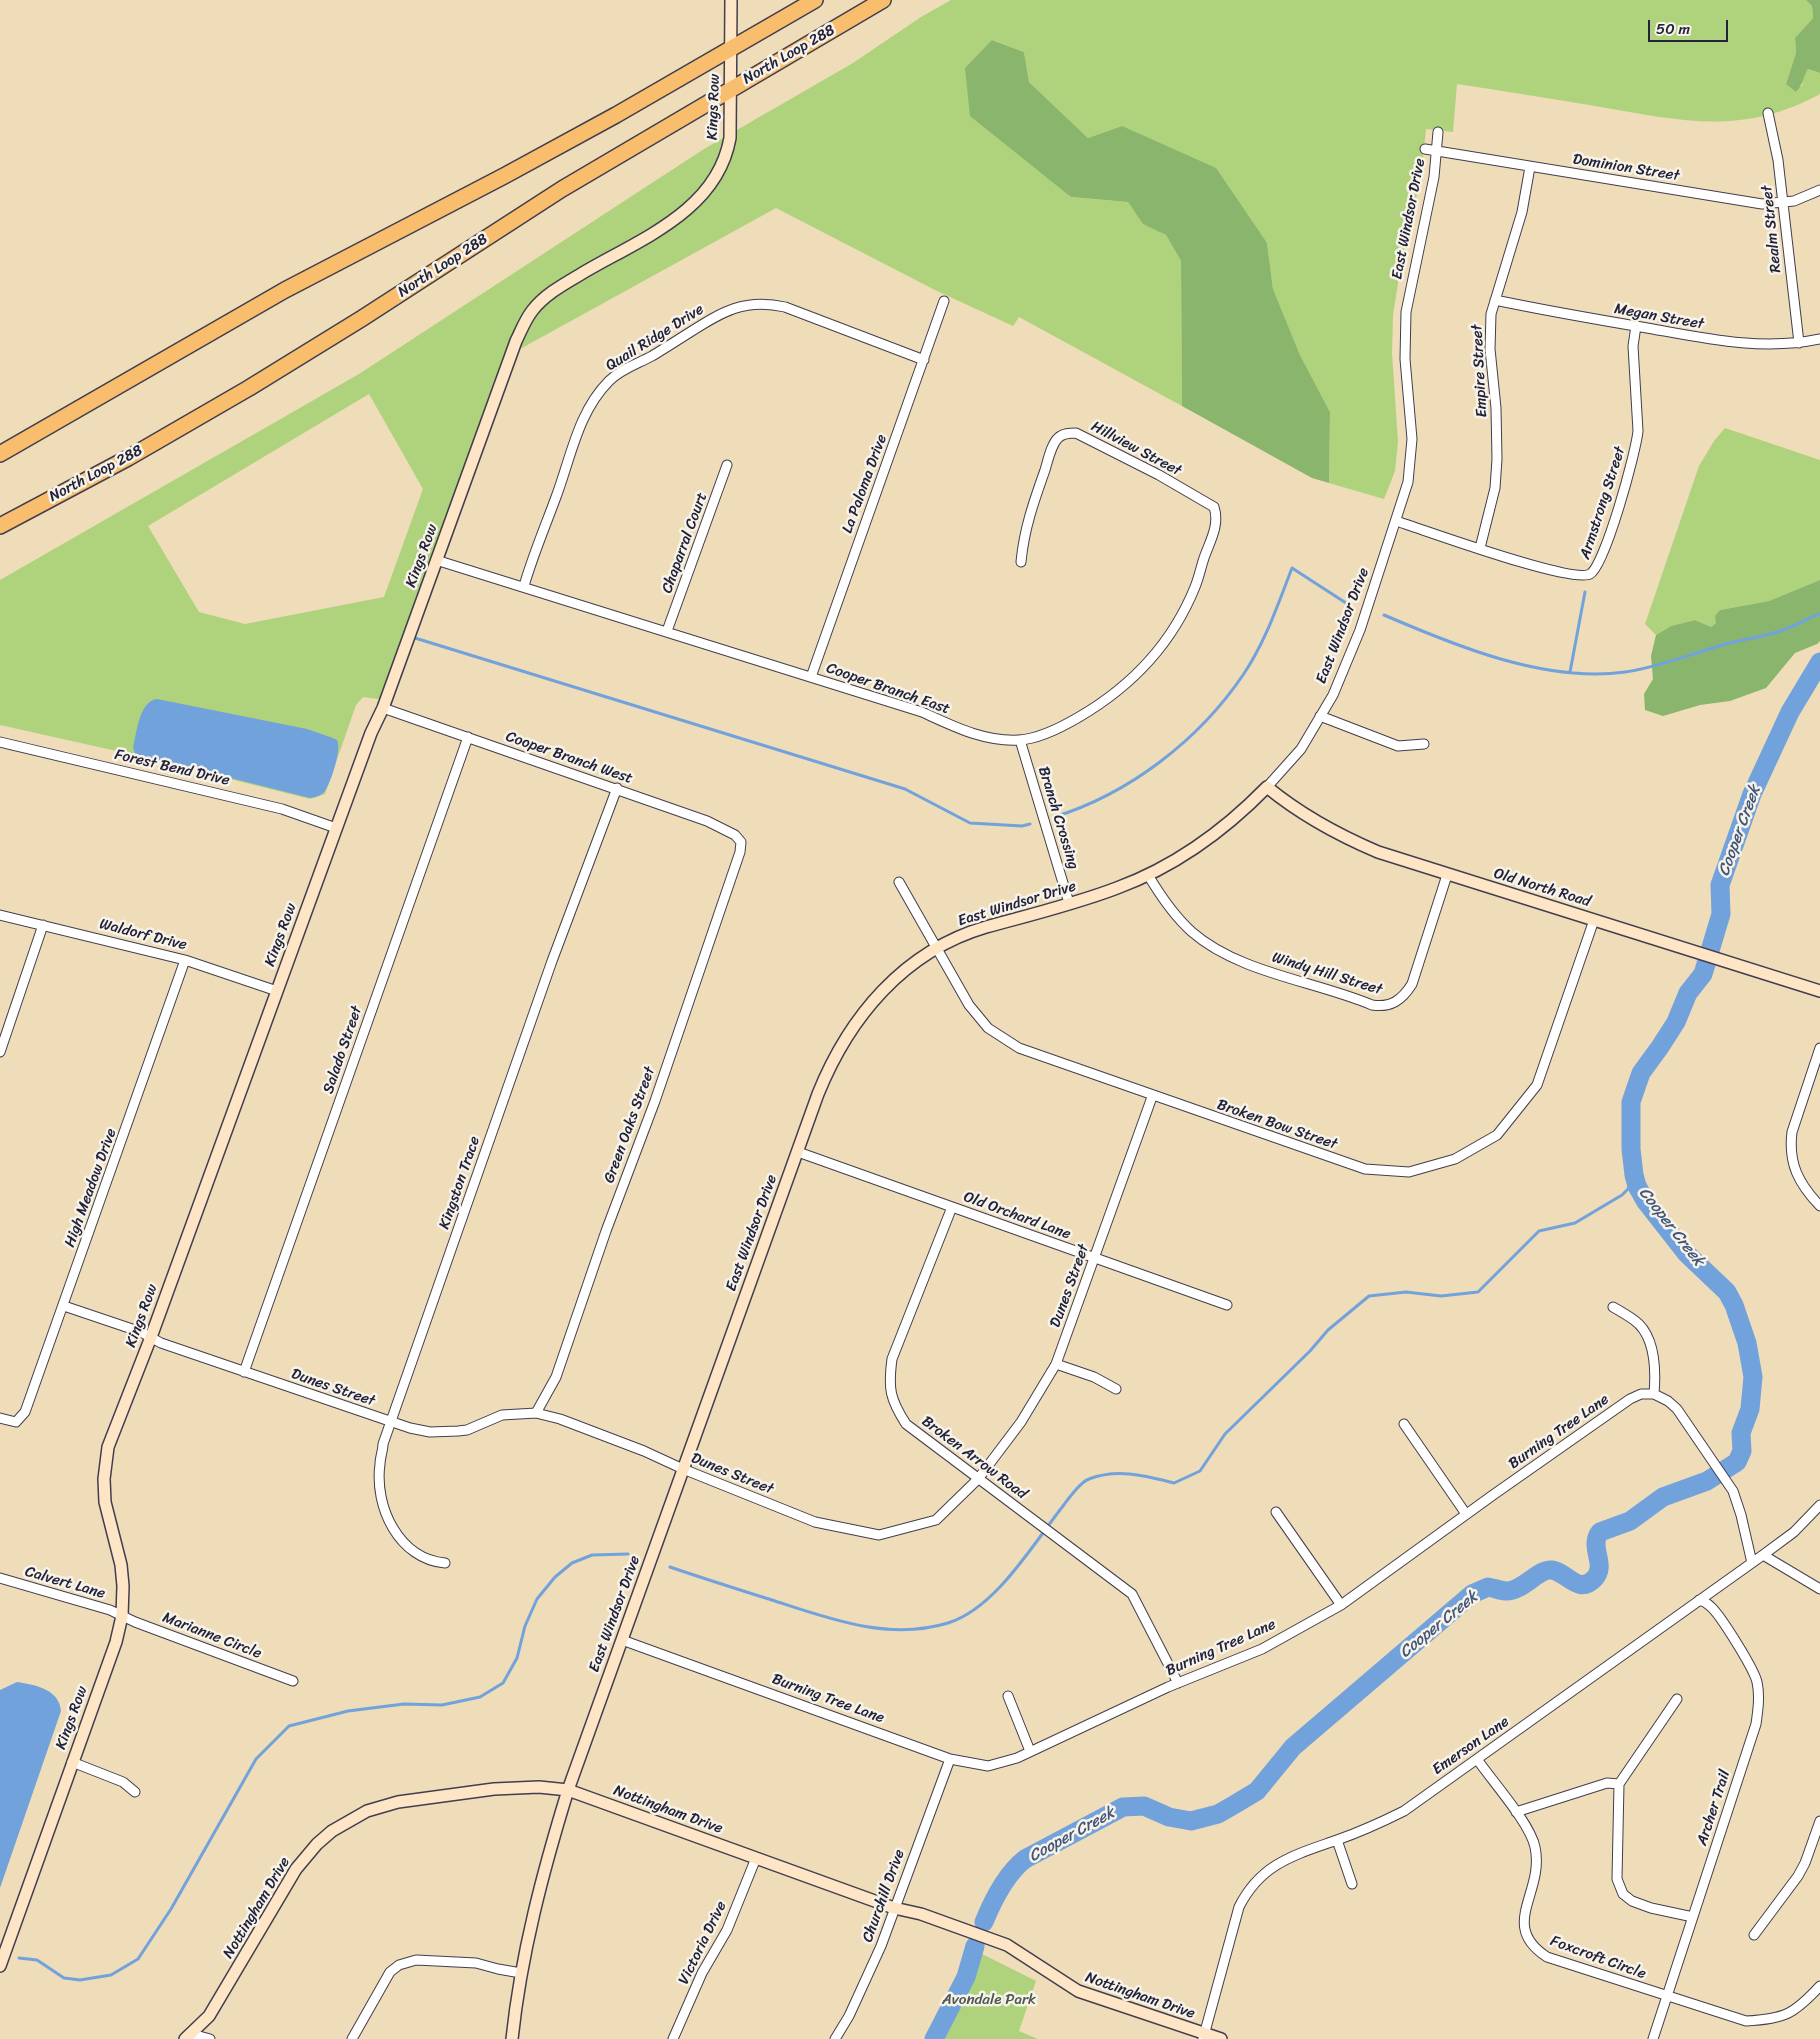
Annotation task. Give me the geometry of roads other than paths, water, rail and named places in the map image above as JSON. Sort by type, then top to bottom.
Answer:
[{"type":"highway","points":[[0,454],[285,290],[504,176],[815,0]]},
{"type":"highway","name":"North Loop 288","points":[[0,526],[128,458],[249,388],[361,319],[562,189],[883,0]]},
{"type":"street","name":"Kings Row","points":[[0,1966],[116,1642],[122,1616],[123,1575],[106,1509],[104,1468],[112,1436],[371,733],[383,708],[516,341],[533,310],[558,288],[674,220],[703,195],[717,176],[727,153],[732,88],[729,49],[730,0]]},
{"type":"street","name":"Realm Street","points":[[1768,113],[1778,160],[1799,342]]},
{"type":"street","name":"East Windsor Drive","points":[[512,2039],[521,1973],[544,1868],[568,1790],[826,1075],[845,1037],[864,1010],[894,979],[919,958],[936,948],[986,927],[1119,887],[1148,874],[1193,849],[1228,824],[1267,787],[1301,749],[1333,695],[1350,656],[1408,482],[1412,455],[1411,412],[1405,359],[1406,312],[1438,152],[1438,132]]},
{"type":"street","name":"Dominion Street","points":[[1425,149],[1754,202],[1783,203],[1820,190]]},
{"type":"street","name":"Empire Street","points":[[1480,548],[1494,488],[1497,459],[1496,408],[1490,329],[1495,300],[1522,212],[1530,167]]},
{"type":"street","name":"Megan Street","points":[[1495,300],[1736,343],[1760,345],[1820,339]]},
{"type":"street","name":"La Paloma Drive","points":[[811,677],[822,641],[944,301]]},
{"type":"street","name":"Quail Ridge Drive","points":[[524,586],[578,432],[590,406],[603,388],[621,371],[652,356],[724,311],[756,302],[785,306],[924,360]]},
{"type":"street","name":"Armstrong Street","points":[[1396,521],[1559,572],[1583,576],[1596,570],[1630,472],[1637,444],[1638,423],[1633,346],[1636,326]]},
{"type":"street","name":"Hillview Street","points":[[1021,562],[1028,516],[1051,451],[1058,438],[1066,433],[1076,433],[1159,475],[1214,507]]},
{"type":"street","name":"Chaparral Court","points":[[667,631],[727,464]]},
{"type":"street","name":"Cooper Branch East","points":[[436,560],[922,712],[968,733],[1020,740],[1062,727],[1104,703],[1131,681],[1158,652],[1178,623],[1195,586],[1215,528],[1217,516],[1214,507]]},
{"type":"street","name":"Cooper Branch West","points":[[383,708],[617,788],[707,821],[735,835],[742,842]]},
{"type":"street","points":[[1320,716],[1398,746],[1424,744]]},
{"type":"street","name":"Salado Street","points":[[244,1372],[468,737]]},
{"type":"street","name":"Branch Crossing","points":[[1020,740],[1069,903]]},
{"type":"street","name":"Forest Bend Drive","points":[[0,742],[282,809],[336,828]]},
{"type":"street","name":"Old North Road","points":[[1267,787],[1290,806],[1344,838],[1378,852],[1820,991]]},
{"type":"street","name":"Kingston Trace","points":[[445,1563],[431,1562],[406,1546],[389,1522],[380,1490],[380,1464],[390,1423],[552,961],[617,788]]},
{"type":"street","name":"Green Oaks Street","points":[[536,1413],[556,1377],[606,1231],[655,1102],[742,842]]},
{"type":"street","name":"Windy Hill Street","points":[[1148,874],[1175,914],[1211,946],[1257,967],[1383,1007],[1397,1002],[1405,996],[1412,984],[1447,875]]},
{"type":"street","name":"Broken Bow Street","points":[[899,882],[969,1005],[988,1028],[1003,1039],[1019,1048],[1152,1096],[1365,1169],[1408,1172],[1455,1160],[1497,1135],[1537,1085],[1594,920]]},
{"type":"street","name":"Waldorf Drive","points":[[0,915],[186,960],[277,991]]},
{"type":"street","points":[[0,1052],[43,925]]},
{"type":"street","name":"High Meadow Drive","points":[[0,1418],[16,1422],[25,1412],[186,960]]},
{"type":"street","points":[[1820,1048],[1792,1132],[1791,1143],[1797,1177],[1803,1188],[1820,1206]]},
{"type":"street","name":"Dunes Street","points":[[64,1306],[141,1332],[244,1372],[390,1423],[430,1432],[467,1430],[502,1415],[536,1413],[560,1419],[644,1451],[683,1469],[815,1522],[879,1535],[936,1520],[978,1479],[1021,1422],[1056,1364],[1152,1096]]},
{"type":"street","name":"Old Orchard Lane","points":[[798,1152],[1227,1305]]},
{"type":"street","name":"Broken Arrow Road","points":[[952,1207],[892,1359],[890,1380],[893,1404],[906,1424],[1132,1594],[1178,1683]]},
{"type":"street","points":[[1613,1307],[1635,1320],[1645,1331],[1655,1365],[1654,1394],[1668,1401],[1677,1409],[1736,1498],[1752,1563]]},
{"type":"street","points":[[1056,1364],[1094,1377],[1116,1389]]},
{"type":"street","name":"Burning Tree Lane","points":[[622,1640],[950,1759],[988,1766],[1016,1758],[1178,1683],[1262,1649],[1341,1605],[1466,1514],[1630,1399],[1641,1394],[1654,1394]]},
{"type":"street","points":[[1404,1424],[1466,1514]]},
{"type":"street","name":"Emerson Lane","points":[[1204,2036],[1239,1907],[1244,1897],[1264,1874],[1283,1860],[1337,1840],[1404,1811],[1763,1555],[1794,1532],[1820,1505]]},
{"type":"street","points":[[1276,1512],[1341,1605]]},
{"type":"street","points":[[1763,1555],[1820,1589]]},
{"type":"street","name":"Calvert Lane","points":[[0,1578],[110,1610],[122,1616]]},
{"type":"street","name":"Archer Trail","points":[[1653,2039],[1756,1724],[1759,1694],[1756,1679],[1750,1665],[1710,1606],[1699,1600]]},
{"type":"street","name":"Marianne Circle","points":[[122,1616],[293,1681]]},
{"type":"street","points":[[1008,1696],[1030,1751]]},
{"type":"street","points":[[1677,1700],[1620,1784],[1617,1879],[1623,1894],[1651,1908],[1693,1916]]},
{"type":"street","name":"Foxcroft Circle","points":[[1477,1758],[1516,1812],[1535,1846],[1537,1859],[1536,1881],[1525,1909],[1524,1932],[1528,1941],[1548,1957],[1746,2021],[1776,2020],[1803,2004],[1820,1986]]},
{"type":"street","name":"Churchill Drive","points":[[835,2039],[868,1977],[950,1759]]},
{"type":"street","points":[[72,1762],[123,1782],[135,1792]]},
{"type":"street","points":[[1516,1812],[1607,1784],[1620,1784]]},
{"type":"street","name":"Nottingham Drive","points":[[189,2037],[214,2008],[296,1869],[317,1844],[332,1831],[368,1811],[398,1802],[494,1789],[539,1788],[568,1790],[894,1908],[921,1914],[1007,1945],[1078,1991],[1204,2036],[1221,2039]]},
{"type":"street","points":[[1754,1935],[1798,1876],[1805,1863],[1820,1821]]},
{"type":"street","points":[[1337,1840],[1352,1884]]},
{"type":"street","name":"Victoria Drive","points":[[673,2039],[702,1973],[727,1930],[756,1858]]},
{"type":"street","points":[[352,2039],[390,1972],[407,1962],[416,1960],[476,1962],[498,1969],[521,1973]]},
{"type":"street","points":[[189,2037],[210,2039]]},
{"type":"water","points":[[157,699],[307,729],[337,740],[337,758],[325,791],[316,797],[310,798],[135,754],[133,747],[140,718],[146,705]]},
{"type":"water","points":[[17,1682],[45,1689],[56,1698],[61,1711],[0,1888],[0,1690]]},
{"type":"waterway","points":[[1054,817],[1082,807],[1135,779],[1160,762],[1205,721],[1225,699],[1251,663],[1270,623],[1292,568],[1346,603]]},
{"type":"waterway","points":[[1570,672],[1585,592]]},
{"type":"waterway","points":[[1384,615],[1441,639],[1501,659],[1564,672],[1595,674],[1625,672],[1659,665],[1724,644],[1778,632],[1820,614]]},
{"type":"waterway","points":[[415,638],[905,789],[970,823],[1022,826],[1030,824]]},
{"type":"waterway","name":"Cooper Creek","points":[[984,1922],[1001,1888],[1012,1872],[1025,1859],[1123,1807],[1144,1806],[1169,1817],[1191,1821],[1218,1814],[1257,1791],[1293,1747],[1472,1594],[1488,1587],[1505,1591],[1513,1590],[1547,1570],[1557,1572],[1578,1584],[1588,1583],[1598,1574],[1599,1562],[1596,1544],[1600,1532],[1630,1521],[1663,1497],[1707,1481],[1737,1462],[1742,1451],[1741,1433],[1750,1409],[1753,1377],[1747,1343],[1734,1305],[1727,1292],[1686,1253],[1646,1202],[1637,1186],[1631,1149],[1631,1102],[1641,1073],[1676,1022],[1688,993],[1703,974],[1721,914],[1720,885],[1752,794],[1790,712],[1820,662]]},
{"type":"waterway","points":[[670,1567],[838,1621],[882,1629],[904,1630],[948,1623],[982,1604],[998,1589],[1026,1556],[1071,1495],[1089,1479],[1111,1474],[1132,1474],[1174,1483],[1200,1471],[1225,1434],[1310,1351],[1328,1330],[1369,1296],[1406,1292],[1441,1296],[1478,1292],[1539,1231],[1575,1223],[1622,1195],[1628,1189],[1634,1175]]},
{"type":"waterway","points":[[19,1958],[37,1960],[64,1978],[80,1980],[111,1975],[138,1959],[171,1909],[256,1759],[289,1726],[348,1711],[404,1704],[442,1705],[480,1697],[503,1683],[517,1658],[525,1626],[537,1599],[555,1577],[572,1563],[592,1555],[628,1554]]},
{"type":"waterway","name":"Cooper Creek","points":[[934,2039],[966,1977],[975,1946]]},
{"type":"park label","name":"Avondale Park","points":[[989,2000]]}]
